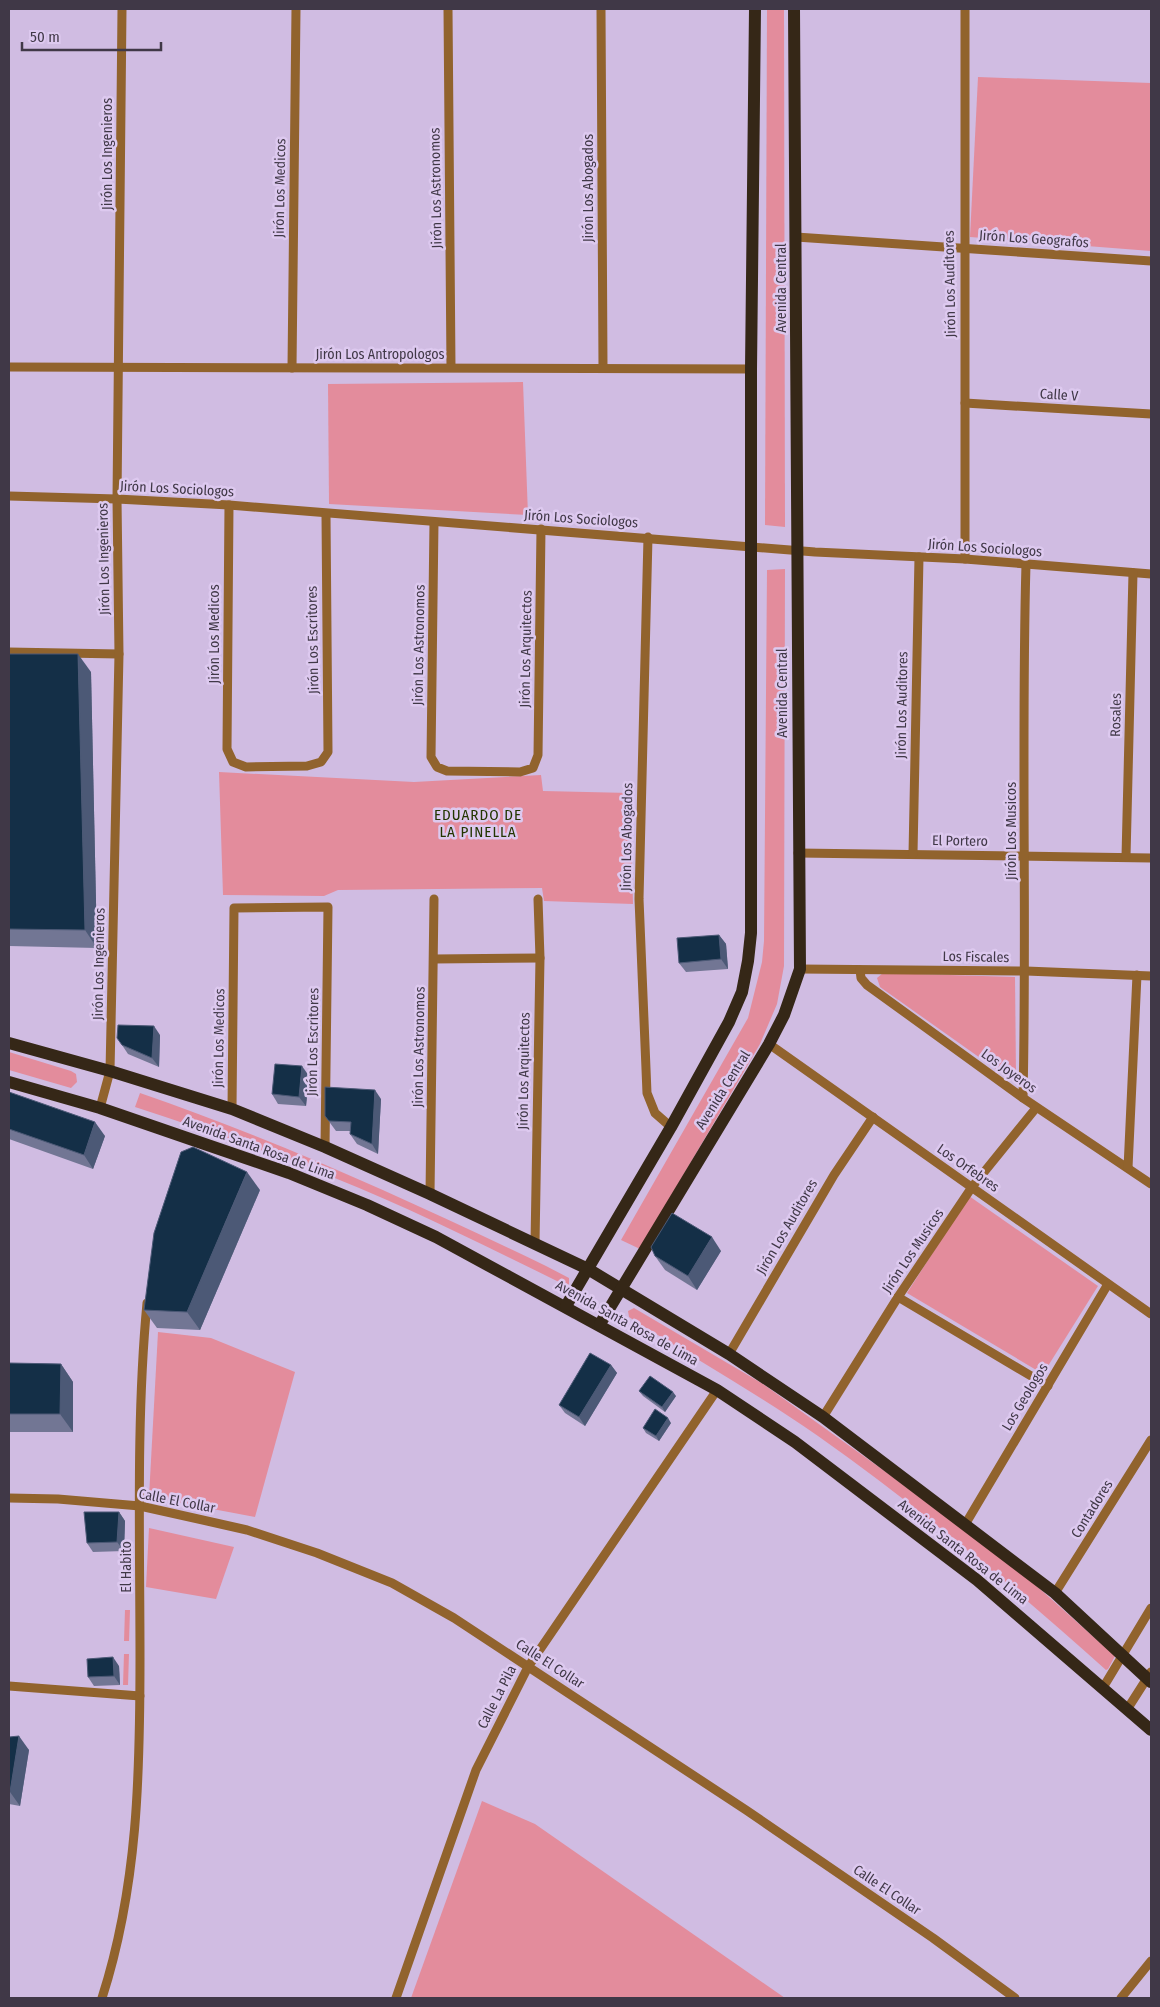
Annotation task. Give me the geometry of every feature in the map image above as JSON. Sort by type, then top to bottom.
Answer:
[{"type":"main road","name":"Avenida Central","points":[[566,1306],[671,1127],[729,1022],[742,992],[748,961],[751,933],[751,369],[755,9]]},
{"type":"main road","name":"Avenida Central","points":[[600,1324],[769,1044],[784,1015],[800,969],[794,9]]},
{"type":"main road","name":"Avenida Santa Rosa de Lima","points":[[9,1043],[110,1071],[232,1110],[325,1147],[430,1194],[588,1269],[729,1354],[823,1417],[966,1523],[1055,1593],[1150,1677]]},
{"type":"main road","name":"Avenida Santa Rosa de Lima","points":[[9,1082],[100,1108],[188,1143],[289,1173],[367,1205],[436,1237],[600,1324],[716,1390],[795,1442],[970,1574],[1104,1686],[1151,1730]]},
{"type":"street","name":"Jirón Los Ingenieros","points":[[100,1108],[110,1071],[119,654],[117,499],[120,367],[122,9]]},
{"type":"street","name":"Jirón Los Medicos","points":[[292,368],[296,9]]},
{"type":"street","name":"Jirón Los Astronomos","points":[[448,9],[451,367]]},
{"type":"street","name":"Jirón Los Abogados","points":[[601,9],[603,367]]},
{"type":"street","name":"Jirón Los Auditores","points":[[965,9],[963,248],[965,559]]},
{"type":"street","name":"Jirón Los Geografos","points":[[796,237],[1151,260]]},
{"type":"street","name":"Jirón Los Antropologos","points":[[9,368],[603,367],[751,369]]},
{"type":"street","name":"Calle V","points":[[965,403],[1151,414]]},
{"type":"street","name":"Jirón Los Sociologos","points":[[9,496],[229,505],[326,515],[541,529],[797,550],[965,559],[1151,574]]},
{"type":"street","name":"Jirón Los Medicos","points":[[229,505],[227,749],[233,762],[246,767],[308,766],[320,762]]},
{"type":"street","name":"Jirón Los Escritores","points":[[320,762],[328,752],[326,515]]},
{"type":"street","name":"Jirón Los Astronomos","points":[[434,522],[431,757],[437,767],[447,771],[520,772],[533,768]]},
{"type":"street","name":"Jirón Los Arquitectos","points":[[533,768],[538,755],[541,529]]},
{"type":"street","name":"Jirón Los Abogados","points":[[648,538],[639,899],[647,1093],[655,1112],[671,1127]]},
{"type":"street","name":"Jirón Los Auditores","points":[[913,854],[919,557]]},
{"type":"street","name":"Jirón Los Musicos","points":[[1023,1098],[1026,971],[1024,856],[1026,564]]},
{"type":"street","name":"Rosales","points":[[1126,857],[1133,573]]},
{"type":"street","points":[[9,652],[119,654]]},
{"type":"street","name":"El Portero","points":[[798,854],[1151,858]]},
{"type":"street","name":"Jirón Los Astronomos","points":[[430,1194],[434,899]]},
{"type":"street","name":"Jirón Los Arquitectos","points":[[535,1243],[540,958],[538,899]]},
{"type":"street","name":"Jirón Los Medicos","points":[[232,1110],[234,908],[328,907]]},
{"type":"street","name":"Jirón Los Escritores","points":[[325,1147],[328,907]]},
{"type":"street","points":[[434,959],[540,958]]},
{"type":"street","name":"Los Fiscales","points":[[800,969],[1026,971],[1151,976]]},
{"type":"street","name":"Los Joyeros","points":[[860,970],[861,978],[867,984],[1036,1108],[1151,1184]]},
{"type":"street","points":[[1128,1168],[1137,975]]},
{"type":"street","name":"Los Orfebres","points":[[769,1044],[1151,1314]]},
{"type":"street","name":"Jirón Los Musicos","points":[[823,1417],[898,1297],[972,1187],[1036,1108]]},
{"type":"street","name":"Jirón Los Auditores","points":[[729,1354],[834,1174],[873,1117]]},
{"type":"street","name":"Los Geologos","points":[[966,1523],[1108,1284]]},
{"type":"street","name":"El Habito","points":[[102,1998],[114,1959],[127,1903],[135,1834],[140,1696],[140,1506],[144,1340],[148,1292]]},
{"type":"street","points":[[898,1297],[1048,1386]]},
{"type":"street","name":"Calle La Pila","points":[[396,1998],[476,1770],[528,1667],[716,1390]]},
{"type":"street","name":"Contadores","points":[[1055,1593],[1151,1440]]},
{"type":"street","name":"Calle El Collar","points":[[9,1498],[58,1499],[140,1506],[248,1530],[317,1552],[392,1583],[454,1618],[827,1866],[933,1938],[1015,1998]]},
{"type":"street","points":[[1104,1686],[1151,1608]]},
{"type":"street","points":[[1128,1708],[1150,1677]]},
{"type":"street","points":[[9,1686],[140,1696]]},
{"type":"street","points":[[1121,1998],[1151,1961]]},
{"type":"shaded area","points":[[767,9],[784,9],[785,527],[765,525]]},
{"type":"shaded area","points":[[978,77],[1151,83],[1151,251],[970,237]]},
{"type":"shaded area","points":[[523,382],[528,515],[329,504],[328,384]]},
{"type":"shaded area","points":[[785,569],[784,966],[777,1004],[760,1044],[640,1249],[621,1240],[748,1018],[762,962],[764,941],[767,570]]},
{"type":"shaded area","points":[[219,772],[414,782],[541,775],[543,791],[630,793],[633,904],[544,901],[542,888],[338,890],[324,896],[223,895]]},
{"type":"shaded area","points":[[883,973],[1015,977],[1016,1074],[1012,1078],[1007,1077],[880,987],[877,978]]},
{"type":"shaded area","points":[[9,1052],[71,1071],[76,1074],[77,1082],[71,1088],[9,1070]]},
{"type":"shaded area","points":[[140,1093],[243,1131],[396,1196],[546,1266],[569,1278],[569,1284],[567,1286],[503,1254],[340,1180],[135,1107]]},
{"type":"shaded area","points":[[969,1196],[1098,1286],[1043,1374],[907,1293]]},
{"type":"shaded area","points":[[634,1308],[763,1384],[890,1475],[1031,1581],[1115,1656],[1108,1669],[1106,1670],[1001,1578],[893,1491],[796,1421],[629,1317],[628,1311]]},
{"type":"shaded area","points":[[158,1332],[211,1338],[295,1372],[255,1517],[149,1497]]},
{"type":"shaded area","points":[[149,1528],[234,1547],[216,1599],[146,1587]]},
{"type":"shaded area","points":[[125,1610],[130,1610],[129,1641],[124,1641]]},
{"type":"shaded area","points":[[124,1654],[129,1654],[128,1685],[123,1685]]},
{"type":"shaded area","points":[[482,1801],[535,1824],[785,1998],[411,1998]]},
{"type":"building","points":[[9,654],[78,654],[85,930],[9,929]]},
{"type":"building","points":[[719,935],[721,959],[679,963],[677,938]]},
{"type":"building","points":[[118,1025],[154,1026],[152,1058],[122,1045],[117,1038]]},
{"type":"building","points":[[275,1064],[302,1066],[299,1097],[272,1094]]},
{"type":"building","points":[[325,1087],[375,1090],[372,1144],[350,1134],[351,1122],[329,1121],[325,1116]]},
{"type":"building","points":[[9,1092],[95,1122],[84,1155],[9,1129]]},
{"type":"building","points":[[193,1147],[247,1172],[187,1312],[144,1310],[154,1233],[181,1152]]},
{"type":"building","points":[[672,1213],[712,1237],[688,1276],[655,1256],[651,1247]]},
{"type":"building","points":[[590,1353],[611,1365],[579,1417],[559,1405]]},
{"type":"building","points":[[9,1363],[61,1364],[60,1414],[9,1414]]},
{"type":"building","points":[[650,1376],[673,1392],[662,1407],[639,1391]]},
{"type":"building","points":[[655,1409],[668,1418],[656,1436],[643,1428]]},
{"type":"building","points":[[84,1512],[119,1512],[117,1542],[87,1543]]},
{"type":"building","points":[[113,1657],[114,1676],[88,1677],[87,1659]]},
{"type":"building","points":[[19,1736],[10,1792],[9,1792],[9,1737]]},
{"type":"district","name":"EDUARDO DE LA PINELLA","points":[[478,824]]}]
